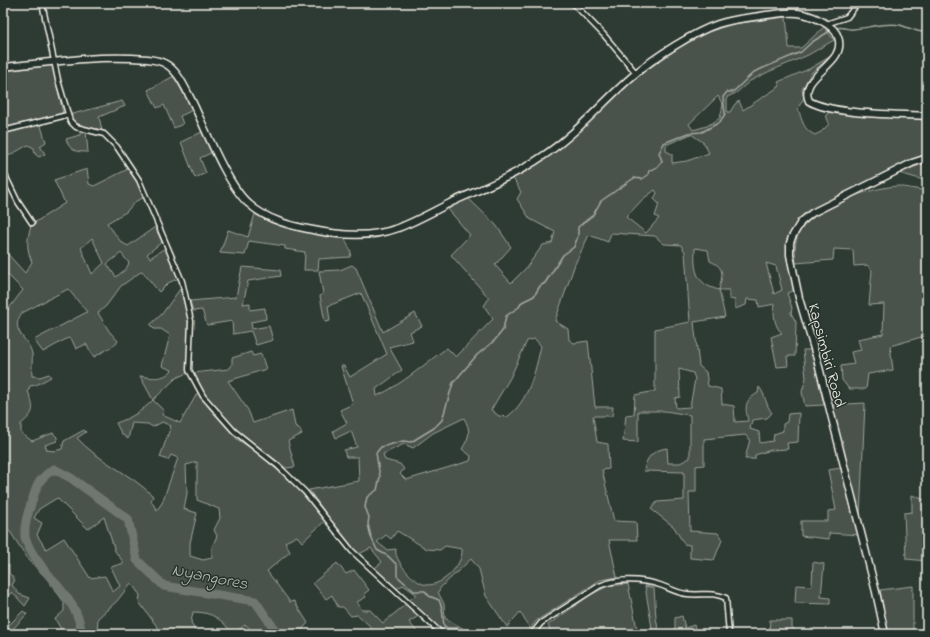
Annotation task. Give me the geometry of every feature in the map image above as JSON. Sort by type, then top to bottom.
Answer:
[{"type":"street","points":[[42,3],[54,62],[67,115],[70,121],[76,126],[98,131],[110,139],[139,180],[182,280],[191,321],[189,370],[203,396],[234,431],[278,466],[305,492],[352,551],[442,634]]},
{"type":"street","points":[[573,3],[604,35],[636,73]]},
{"type":"street","points":[[830,28],[847,17],[858,3]]},
{"type":"street","points":[[3,67],[123,58],[150,59],[162,62],[175,71],[186,89],[221,161],[242,198],[256,210],[295,227],[350,235],[369,235],[399,228],[522,170],[563,141],[636,73],[697,33],[722,23],[749,18],[794,13],[815,18],[830,28],[838,37],[838,49],[833,59],[810,83],[807,95],[809,101],[819,106],[844,110],[927,116]]},
{"type":"street","points":[[3,131],[67,115]]},
{"type":"street","name":"Kapsimbiri Road","points":[[886,634],[807,320],[799,298],[790,255],[790,243],[801,222],[812,213],[912,163],[927,158]]},
{"type":"street","points":[[3,171],[18,202],[32,223]]},
{"type":"street","points":[[532,634],[540,624],[598,586],[605,583],[629,580],[658,585],[688,594],[708,593],[726,598],[729,634]]},
{"type":"shaded area","points":[[786,17],[789,48],[801,48],[824,27],[834,40],[808,55],[750,81],[736,93],[727,97],[727,112],[730,112],[739,101],[743,110],[780,86],[778,82],[809,69],[831,56],[811,73],[802,90],[804,98],[798,108],[805,127],[811,133],[815,135],[821,132],[829,124],[826,115],[831,111],[858,115],[927,120],[927,154],[810,211],[791,234],[795,290],[787,293],[792,308],[791,313],[796,322],[795,356],[787,356],[788,366],[777,367],[771,337],[782,333],[777,327],[775,320],[775,304],[759,307],[758,300],[747,299],[746,305],[735,309],[735,300],[729,299],[729,290],[719,290],[725,317],[694,322],[699,366],[706,372],[708,386],[721,389],[722,404],[734,406],[735,422],[748,421],[746,411],[747,404],[753,396],[758,393],[759,387],[772,413],[767,418],[752,420],[750,429],[759,432],[760,443],[773,441],[774,434],[783,431],[783,424],[787,422],[788,414],[799,413],[798,442],[787,443],[788,449],[771,450],[755,455],[755,459],[745,459],[750,439],[745,435],[704,439],[704,465],[696,466],[696,492],[689,492],[690,531],[718,533],[722,540],[714,560],[690,558],[690,545],[684,544],[674,527],[651,509],[657,502],[684,500],[684,472],[644,471],[648,458],[658,450],[667,448],[668,463],[680,463],[690,458],[690,415],[665,411],[638,411],[638,442],[623,441],[626,415],[634,414],[635,395],[655,391],[655,329],[690,322],[685,252],[681,245],[664,244],[655,236],[611,233],[608,242],[589,235],[575,264],[555,321],[568,329],[569,340],[574,343],[588,341],[595,407],[613,407],[612,416],[593,416],[597,442],[608,444],[609,469],[602,470],[614,521],[636,522],[637,540],[609,540],[617,577],[600,580],[536,621],[530,629],[520,612],[507,627],[486,596],[479,569],[471,559],[441,587],[438,592],[444,604],[445,618],[464,629],[465,634],[459,634],[454,630],[443,632],[409,601],[416,594],[403,585],[396,589],[375,568],[382,562],[371,548],[359,554],[344,539],[309,490],[359,481],[358,457],[346,457],[344,450],[357,447],[351,431],[336,438],[333,431],[347,423],[340,410],[353,404],[341,366],[344,366],[350,377],[387,354],[361,293],[328,306],[330,321],[325,322],[320,296],[323,294],[319,271],[340,270],[352,265],[356,268],[383,332],[415,313],[422,326],[410,332],[413,341],[389,347],[402,370],[376,389],[377,396],[405,380],[447,348],[456,357],[493,319],[484,306],[489,298],[451,255],[470,235],[448,209],[468,198],[496,225],[511,247],[495,265],[511,283],[526,268],[543,245],[552,243],[555,232],[530,219],[517,199],[521,192],[513,178],[560,149],[638,76],[687,42],[708,32],[732,24]],"holes":[[[718,96],[723,105],[720,118],[707,126],[693,130],[689,124]],[[691,134],[704,143],[709,153],[687,161],[672,163],[672,154],[666,151],[666,145]],[[655,190],[657,193],[654,199],[659,204],[655,216],[659,218],[646,233],[626,217],[643,199]],[[695,248],[708,250],[710,261],[719,266],[721,269],[722,276],[719,290],[705,284],[698,275],[695,263]],[[766,263],[776,266],[782,290],[774,294]],[[535,339],[541,346],[533,376],[526,394],[521,403],[507,417],[499,416],[491,410],[510,378],[527,341]],[[679,369],[693,373],[695,379],[690,407],[676,408],[675,398],[680,397]],[[464,418],[468,426],[469,434],[462,449],[471,456],[470,461],[406,480],[400,474],[404,469],[400,464],[385,460],[383,454],[404,444],[413,448],[433,433]],[[397,531],[427,549],[440,550],[445,546],[462,549],[462,555],[455,569],[449,575],[443,580],[429,585],[419,582],[409,574],[401,564],[396,553],[396,549],[387,550],[377,542],[386,535],[391,539]]]},
{"type":"shaded area","points":[[53,65],[63,114],[3,130],[3,71]]},
{"type":"shaded area","points":[[174,76],[193,110],[180,116],[183,124],[174,128],[164,105],[157,108],[148,90]]},
{"type":"shaded area","points":[[122,101],[125,106],[99,117],[102,130],[79,124],[69,115]]},
{"type":"shaded area","points":[[40,123],[46,142],[40,146],[45,154],[39,157],[35,154],[34,148],[28,145],[3,159],[3,133]]},
{"type":"shaded area","points":[[80,130],[86,131],[88,152],[74,150],[69,146],[66,139],[80,135]]},
{"type":"shaded area","points":[[204,131],[213,152],[200,158],[206,173],[195,178],[181,142]]},
{"type":"shaded area","points":[[927,162],[927,181],[899,173]]},
{"type":"shaded area","points":[[87,169],[89,184],[94,186],[128,169],[138,183],[143,198],[136,201],[126,212],[107,223],[121,242],[128,246],[155,227],[162,242],[147,254],[150,258],[165,248],[179,278],[168,283],[159,292],[142,271],[121,286],[106,306],[98,313],[109,331],[118,341],[116,344],[94,357],[86,344],[76,349],[72,340],[68,338],[43,352],[34,340],[87,312],[68,289],[22,313],[18,319],[17,325],[18,330],[28,344],[32,354],[32,376],[40,377],[49,374],[51,377],[36,385],[30,386],[28,391],[32,402],[32,409],[29,416],[21,424],[21,433],[32,441],[53,433],[57,437],[57,441],[45,445],[47,450],[54,451],[62,449],[64,441],[84,430],[86,432],[77,438],[95,454],[134,480],[153,496],[151,501],[157,510],[162,503],[178,458],[171,455],[168,460],[160,457],[171,426],[162,422],[153,427],[148,424],[132,423],[128,439],[121,433],[116,423],[136,414],[153,400],[164,411],[162,415],[180,423],[198,392],[209,408],[237,439],[258,453],[300,490],[326,520],[302,542],[297,536],[285,542],[290,552],[267,571],[290,602],[294,601],[308,623],[298,634],[258,634],[245,625],[233,634],[216,617],[206,613],[193,612],[191,622],[195,631],[193,634],[158,634],[161,632],[139,602],[140,595],[131,583],[117,601],[98,618],[97,634],[64,634],[55,619],[64,611],[64,602],[47,579],[28,559],[3,521],[3,409],[5,404],[6,364],[3,364],[3,316],[23,290],[3,270],[3,249],[25,273],[32,262],[28,244],[31,225],[65,203],[54,180]],"holes":[[[92,238],[104,263],[92,274],[81,248]],[[121,253],[129,263],[126,269],[116,277],[107,264]],[[197,462],[197,500],[219,509],[220,518],[214,530],[217,536],[212,547],[212,558],[203,560],[190,556],[190,543],[197,513],[184,509],[187,493],[186,465]],[[57,498],[88,529],[104,517],[115,551],[124,563],[111,567],[120,586],[113,592],[105,576],[90,578],[64,538],[46,549],[37,535],[42,523],[34,518],[39,509]]]},
{"type":"shaded area","points":[[898,186],[927,191],[927,344],[925,336],[890,346],[893,370],[868,374],[866,389],[849,389],[842,380],[841,366],[854,364],[851,352],[861,350],[858,339],[883,334],[884,304],[869,305],[872,270],[867,265],[854,266],[853,250],[834,249],[833,260],[796,263],[796,240],[806,223],[829,207],[843,200],[872,190]]},
{"type":"shaded area","points":[[255,214],[278,224],[299,230],[345,239],[351,252],[350,257],[319,259],[318,270],[304,270],[305,252],[285,249],[285,246],[249,241],[245,255],[220,253],[228,230],[248,237]]},
{"type":"shaded area","points":[[242,267],[280,270],[281,276],[248,281],[243,304],[250,303],[250,310],[265,308],[266,319],[251,322],[252,329],[269,326],[273,340],[256,345],[251,331],[233,334],[232,321],[207,325],[202,310],[193,311],[190,301],[236,297]]},
{"type":"shaded area","points":[[180,289],[188,316],[189,334],[187,373],[176,378],[153,400],[140,376],[153,378],[162,377],[172,370],[162,366],[170,335],[161,329],[154,329],[150,325],[162,314]]},
{"type":"shaded area","points":[[803,350],[812,350],[824,405],[805,406],[802,392],[806,378]]},
{"type":"shaded area","points":[[251,352],[253,356],[261,354],[266,369],[228,381],[248,410],[253,423],[292,410],[295,426],[300,429],[302,434],[288,441],[295,467],[286,468],[233,426],[210,402],[200,388],[193,373],[229,369],[232,365],[232,358]]},
{"type":"shaded area","points":[[865,403],[860,517],[830,405]]},
{"type":"shaded area","points":[[841,468],[860,535],[829,533],[829,539],[801,536],[801,521],[828,521],[828,511],[836,510],[828,470]]},
{"type":"shaded area","points":[[912,495],[927,501],[927,561],[906,559],[904,513],[912,512]]},
{"type":"shaded area","points":[[813,562],[824,564],[821,597],[830,598],[830,604],[795,603],[796,585],[812,586]]},
{"type":"shaded area","points":[[337,563],[346,574],[354,570],[369,590],[364,594],[366,597],[357,602],[362,610],[370,610],[383,623],[406,604],[420,615],[409,622],[417,632],[413,634],[370,634],[371,627],[358,615],[351,616],[343,607],[338,607],[332,595],[326,599],[313,583]]},
{"type":"shaded area","points":[[9,565],[9,573],[15,580],[12,585],[19,594],[30,598],[25,606],[12,592],[3,601],[3,591],[7,587],[3,582],[3,566]]},
{"type":"shaded area","points":[[628,584],[638,634],[552,634],[548,625],[590,595],[608,586]]},
{"type":"shaded area","points":[[645,586],[654,588],[656,618],[659,634],[653,634]]},
{"type":"shaded area","points":[[913,586],[913,634],[888,634],[880,590]]},
{"type":"shaded area","points":[[23,611],[27,614],[8,634],[3,634],[3,631]]},
{"type":"shaded area","points":[[682,616],[685,628],[694,625],[696,634],[659,634],[675,632],[675,618]]},
{"type":"shaded area","points":[[770,620],[792,620],[792,627],[798,634],[769,634]]},
{"type":"waterway","points":[[835,28],[841,27],[851,29],[894,24],[927,33]]},
{"type":"waterway","points":[[461,634],[458,628],[448,628],[444,626],[442,608],[439,600],[429,596],[425,591],[414,591],[397,576],[397,565],[388,556],[377,550],[371,537],[368,524],[369,517],[365,507],[367,497],[377,490],[380,477],[376,453],[381,447],[403,441],[411,442],[434,428],[442,420],[453,383],[477,355],[495,340],[503,330],[506,316],[519,307],[522,302],[534,296],[540,286],[545,283],[563,255],[574,247],[578,236],[578,227],[593,215],[601,201],[634,178],[642,179],[648,175],[649,171],[657,167],[662,161],[659,153],[664,143],[689,133],[702,132],[720,122],[725,114],[723,97],[727,92],[733,92],[754,72],[801,52],[812,42],[830,31]]},
{"type":"waterway","name":"Nyangores","points":[[81,634],[80,623],[76,612],[62,591],[37,561],[28,546],[25,537],[27,519],[37,486],[42,479],[54,469],[71,478],[128,519],[137,560],[164,586],[255,601],[278,634]]}]
